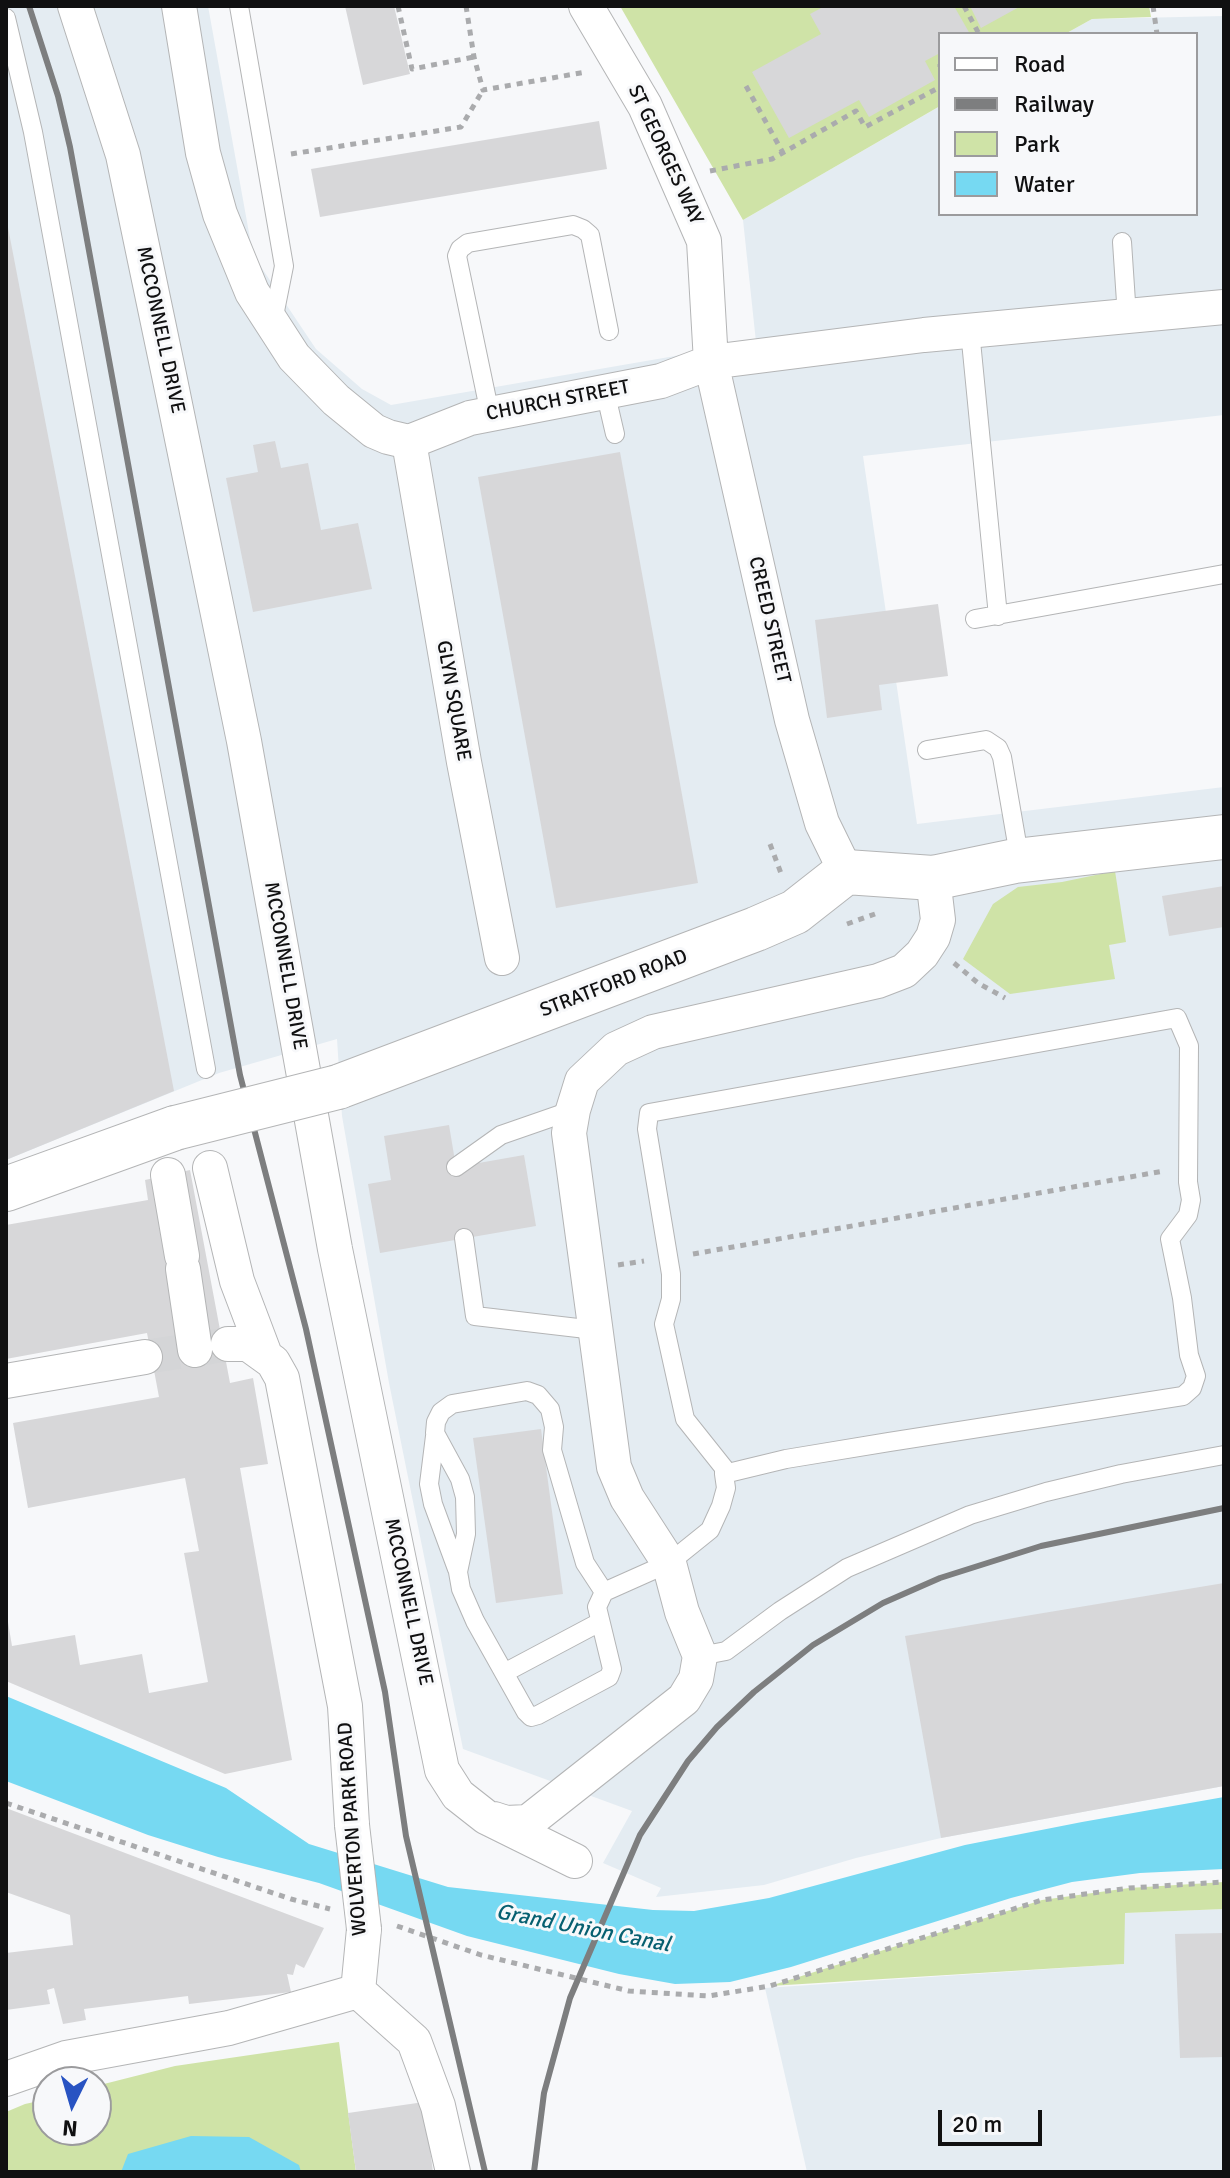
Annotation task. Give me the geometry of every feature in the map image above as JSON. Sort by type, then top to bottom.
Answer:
[{"type":"street","name":"MCCONNELL DRIVE","points":[[75,6],[123,155],[166,360],[244,741],[335,1249],[442,1770],[458,1795],[486,1817],[575,1861]]},
{"type":"street","points":[[179,6],[203,153],[220,214],[252,292],[294,357],[336,400],[374,431],[409,442]]},
{"type":"street","name":"ST GEORGES WAY","points":[[586,6],[645,106],[704,241],[711,362]]},
{"type":"street","name":"CHURCH STREET","points":[[409,442],[470,418],[661,381],[711,362],[970,331],[1224,307]]},
{"type":"street","name":"CREED STREET","points":[[711,362],[792,720],[822,823],[846,872]]},
{"type":"street","name":"GLYN SQUARE","points":[[409,442],[464,762],[502,958]]},
{"type":"street","points":[[846,872],[933,878],[1020,861],[1224,837]]},
{"type":"street","name":"STRATFORD ROAD","points":[[6,1189],[189,1123],[338,1087],[617,983],[795,912],[846,872]]},
{"type":"street","points":[[486,1817],[506,1823],[528,1822],[684,1699],[696,1679],[700,1656],[682,1612],[669,1563],[627,1498],[614,1467],[569,1133],[582,1081],[616,1049],[653,1032],[878,981],[904,971],[922,954],[938,920],[933,878]]},
{"type":"street","name":"WOLVERTON PARK ROAD","points":[[210,1168],[237,1281],[265,1355],[282,1378],[342,1691],[352,1825],[365,1922],[358,1991]]},
{"type":"street","points":[[168,1175],[182,1263],[212,1347],[248,1344],[265,1355]]},
{"type":"street","points":[[6,1381],[145,1357]]},
{"type":"street","points":[[6,2079],[66,2058],[229,2028],[358,1991],[414,2041],[438,2106],[453,2172]]},
{"type":"lane","points":[[239,6],[284,266],[272,324]]},
{"type":"lane","points":[[6,18],[33,132],[206,1069]]},
{"type":"lane","points":[[490,414],[457,256],[468,243],[573,225],[583,229],[590,235],[609,331]]},
{"type":"lane","points":[[1122,242],[1127,317]]},
{"type":"lane","points":[[970,331],[998,616]]},
{"type":"lane","points":[[605,391],[615,434]]},
{"type":"lane","points":[[975,619],[1224,574]]},
{"type":"lane","points":[[927,750],[986,740],[998,748],[1020,861]]},
{"type":"lane","points":[[604,1592],[585,1563],[552,1450],[554,1427],[550,1409],[538,1395],[527,1391],[452,1404],[441,1412],[436,1422],[429,1484],[466,1600],[531,1717],[605,1681],[612,1669],[597,1607],[604,1592],[669,1563],[710,1530],[726,1488],[724,1474],[724,1468],[685,1419],[664,1324],[671,1299],[668,1258],[647,1129],[649,1113],[1177,1018],[1189,1046],[1188,1167],[1191,1200],[1188,1215],[1170,1239],[1189,1355],[1196,1376],[1192,1388],[1183,1396],[830,1452],[724,1474]]},
{"type":"lane","points":[[456,1167],[501,1135],[573,1110]]},
{"type":"lane","points":[[464,1238],[475,1316],[595,1330]]},
{"type":"lane","points":[[435,1433],[460,1479],[465,1497],[466,1534],[458,1572]]},
{"type":"lane","points":[[700,1656],[726,1651],[780,1611],[847,1568],[970,1515],[1121,1474],[1224,1455]]},
{"type":"lane","points":[[504,1673],[600,1622]]},
{"type":"path","points":[[398,6],[412,69],[474,57]]},
{"type":"path","points":[[265,158],[461,127],[483,90],[466,6]]},
{"type":"path","points":[[964,6],[978,32]]},
{"type":"path","points":[[1153,6],[1157,32]]},
{"type":"path","points":[[483,90],[623,65]]},
{"type":"path","points":[[746,86],[783,153]]},
{"type":"path","points":[[676,178],[772,159],[856,111],[865,127],[938,88]]},
{"type":"path","points":[[929,943],[978,983],[1005,998]]},
{"type":"path","points":[[587,1269],[668,1258],[1188,1167]]},
{"type":"path","points":[[6,1803],[365,1922],[481,1955],[629,1991],[708,1996],[770,1986],[1042,1900],[1129,1888],[1224,1882]]},
{"type":"shaded area","points":[[6,6],[208,6],[253,255],[316,349],[362,389],[391,405],[756,342],[743,220],[938,107],[938,216],[1198,216],[1198,32],[1069,32],[1092,19],[1224,16],[1224,415],[863,456],[917,824],[1224,787],[1224,1786],[941,1838],[856,1858],[764,1885],[656,1897],[661,1888],[603,1863],[632,1811],[463,1749],[389,1383],[342,1116],[337,1039],[219,1073],[6,1160]]},
{"type":"shaded area","points":[[1224,1909],[1224,2172],[807,2172],[765,1988],[1124,1964],[1124,1913]]},
{"type":"green space","points":[[620,6],[1149,6],[1151,17],[1092,19],[1069,32],[938,32],[938,107],[743,220]]},
{"type":"green space","points":[[1115,871],[1126,942],[1109,945],[1115,979],[1010,994],[963,959],[993,904],[1018,887]]},
{"type":"green space","points":[[1224,1882],[1224,1909],[1125,1913],[1124,1964],[770,1986],[1042,1900],[1129,1888]]},
{"type":"green space","points":[[339,2042],[356,2172],[6,2172],[6,2112],[32,2102],[32,2146],[112,2146],[112,2082],[175,2066]]},
{"type":"water","name":"Grand Union Canal","points":[[6,1696],[226,1788],[309,1844],[448,1887],[653,1910],[694,1911],[769,1898],[965,1845],[1224,1797],[1224,1869],[1140,1873],[1072,1882],[791,1967],[730,1982],[675,1984],[619,1974],[467,1936],[319,1883],[148,1835],[6,1781]]},
{"type":"water","points":[[191,2136],[249,2137],[299,2165],[301,2172],[121,2172],[128,2154]]},
{"type":"building","points":[[345,6],[394,6],[410,74],[363,85]]},
{"type":"building","points":[[825,6],[954,6],[969,32],[938,32],[938,54],[925,61],[935,80],[869,117],[859,100],[789,138],[752,72],[821,34],[810,14]]},
{"type":"building","points":[[970,6],[1021,6],[981,28]]},
{"type":"building","points":[[599,121],[607,169],[320,217],[311,169]]},
{"type":"building","points":[[6,217],[174,1091],[6,1160]]},
{"type":"building","points":[[275,441],[281,468],[308,463],[321,530],[358,523],[372,589],[253,612],[226,478],[258,472],[253,445]]},
{"type":"building","points":[[620,452],[698,883],[556,908],[478,477]]},
{"type":"building","points":[[938,604],[948,676],[879,685],[882,710],[827,718],[815,620]]},
{"type":"building","points":[[1224,886],[1224,927],[1169,936],[1162,896]]},
{"type":"building","points":[[449,1125],[456,1167],[524,1155],[536,1226],[380,1253],[368,1184],[391,1180],[384,1136]]},
{"type":"building","points":[[190,1170],[230,1383],[253,1378],[268,1464],[240,1468],[292,1760],[225,1774],[6,1681],[8,1622],[12,1646],[75,1635],[80,1665],[142,1654],[149,1693],[208,1682],[184,1553],[199,1551],[185,1478],[28,1508],[13,1423],[159,1397],[147,1333],[6,1359],[6,1225],[148,1200],[145,1180]]},
{"type":"building","points":[[541,1429],[563,1594],[496,1603],[473,1438]]},
{"type":"building","points":[[1224,1583],[1224,1786],[941,1838],[905,1636]]},
{"type":"building","points":[[6,1808],[324,1928],[304,1968],[296,1964],[293,1975],[287,1974],[291,1992],[189,2004],[188,1996],[84,2009],[86,2020],[63,2024],[54,1988],[47,1990],[50,2004],[6,2010],[6,1953],[73,1945],[70,1915],[6,1892]]},
{"type":"building","points":[[1224,1933],[1224,2057],[1180,2058],[1175,1934]]},
{"type":"building","points":[[424,2102],[433,2172],[356,2172],[348,2113]]},
{"type":"tunnel","points":[[145,1357],[224,1345]]},
{"type":"railway","points":[[29,6],[58,96],[70,147],[240,1075],[306,1329],[385,1692],[406,1836],[485,2172]]},
{"type":"railway","points":[[534,2172],[544,2093],[570,1998],[640,1835],[688,1761],[717,1727],[754,1692],[813,1645],[883,1603],[940,1578],[1041,1546],[1224,1508]]}]
